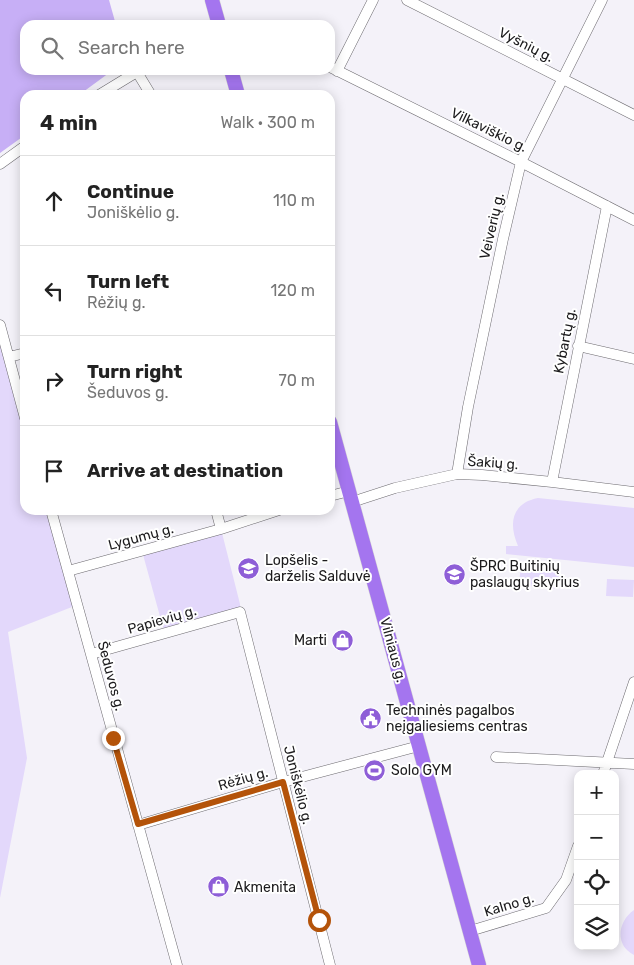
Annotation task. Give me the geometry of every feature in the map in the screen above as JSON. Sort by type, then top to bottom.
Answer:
[{"type":"highway","points":[[212,0],[218,20]]},
{"type":"highway","points":[[232,75],[237,90]]},
{"type":"highway","name":"Vilniaus g.","points":[[335,440],[479,965]]},
{"type":"street","points":[[335,67],[373,0]]},
{"type":"street","name":"Vyšnių g.","points":[[407,0],[634,115]]},
{"type":"street","name":"Veiverių g.","points":[[458,474],[468,407],[521,162],[602,0]]},
{"type":"street","name":"Vilkaviškio g.","points":[[335,69],[634,220]]},
{"type":"street","points":[[107,90],[132,75]]},
{"type":"street","points":[[140,75],[148,90]]},
{"type":"street","points":[[0,164],[20,150]]},
{"type":"street","name":"Kybartų g.","points":[[552,482],[607,206]]},
{"type":"street","points":[[0,325],[20,399]]},
{"type":"street","points":[[578,346],[634,359]]},
{"type":"street","points":[[9,357],[20,354]]},
{"type":"street","name":"Šakių g.","points":[[350,496],[458,474],[552,482],[634,492]]},
{"type":"street","points":[[335,496],[350,496]]},
{"type":"street","name":"Šeduvos g.","points":[[52,515],[177,965]]},
{"type":"street","points":[[217,515],[221,529]]},
{"type":"street","name":"Lygumų g.","points":[[68,571],[221,529],[264,515]]},
{"type":"street","name":"Papievių g.","points":[[91,654],[240,612]]},
{"type":"street","name":"Joniškėlio g.","points":[[240,612],[330,965]]},
{"type":"street","points":[[604,770],[634,682]]},
{"type":"street","name":"Rėžių g.","points":[[138,824],[283,782],[419,746]]},
{"type":"street","points":[[496,757],[634,764]]},
{"type":"street","name":"Kalno g.","points":[[470,931],[546,908],[566,880],[574,857]]},
{"type":"shaded area","points":[[0,0],[109,0],[115,20],[20,20],[20,75],[106,75],[86,90],[20,90],[20,139],[0,153]]},
{"type":"shaded area","points":[[0,325],[20,399],[20,515],[52,515],[77,605],[8,632],[27,758],[0,898]]},
{"type":"shaded area","points":[[538,498],[634,508],[634,567],[506,554],[506,546],[518,546],[513,530],[514,515],[522,504]]},
{"type":"shaded area","points":[[221,529],[240,604],[240,612],[164,631],[142,551]]},
{"type":"shaded area","points":[[521,563],[560,567],[557,589],[519,585]]},
{"type":"shaded area","points":[[607,579],[634,580],[633,597],[606,596]]},
{"type":"shaded area","points":[[634,910],[634,955],[623,945],[620,933],[624,920]]},
{"type":"place","name":"Lopšelis - darželis Salduvė","points":[[249,568]]},
{"type":"place","name":"ŠPRC Buitinių paslaugų skyrius","points":[[454,574]]},
{"type":"place","name":"Marti","points":[[343,640]]},
{"type":"place","name":"Techninės pagalbos neįgaliesiems centras","points":[[370,718]]},
{"type":"place","name":"Solo GYM","points":[[375,770]]},
{"type":"place","name":"Akmenita","points":[[218,887]]},
{"type":"route","points":[[113,738],[138,824],[283,782],[319,920]]}]
